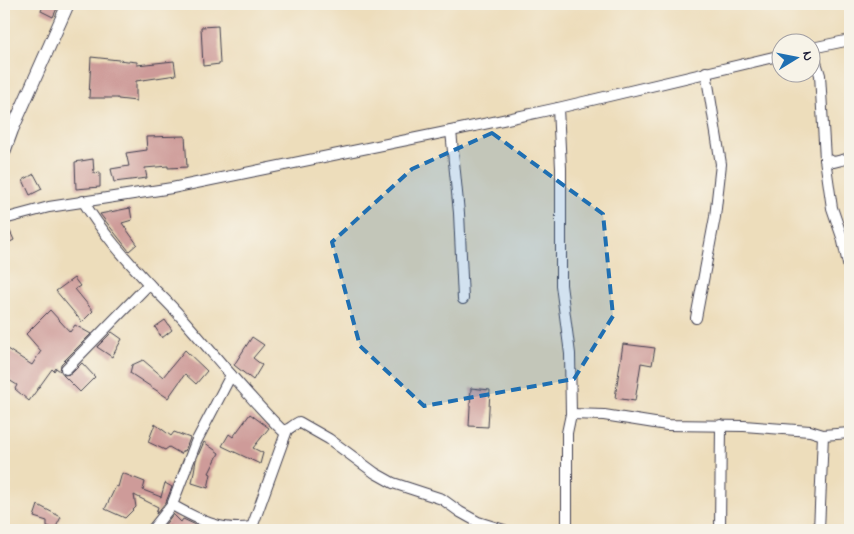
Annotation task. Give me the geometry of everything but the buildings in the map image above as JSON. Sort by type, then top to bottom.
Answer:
[{"type":"main road","points":[[4,152],[68,4]]},
{"type":"street","points":[[822,47],[850,40]]},
{"type":"street","points":[[4,219],[83,201],[172,188],[451,131],[558,108],[772,57]]},
{"type":"street","points":[[696,318],[715,217],[721,164],[706,72]]},
{"type":"street","points":[[820,82],[825,159],[832,208],[842,237],[850,273]]},
{"type":"street","points":[[558,108],[561,168],[561,286],[570,354],[571,414],[566,433],[567,530]]},
{"type":"street","points":[[451,131],[459,213],[463,299]]},
{"type":"street","points":[[825,159],[834,162],[850,158]]},
{"type":"street","points":[[83,201],[102,229],[148,284],[180,315],[282,431],[287,430]]},
{"type":"street","points":[[66,370],[148,284]]},
{"type":"street","points":[[152,530],[172,505],[196,442],[231,374]]},
{"type":"street","points":[[571,414],[604,415],[667,425],[721,425],[810,431],[823,435],[850,433]]},
{"type":"street","points":[[172,505],[216,526],[238,529],[251,528],[258,514],[270,474],[287,430],[293,424],[299,422],[329,439],[375,473],[393,483],[442,499],[478,522],[504,530]]},
{"type":"street","points":[[720,530],[721,425]]},
{"type":"street","points":[[820,530],[823,435]]},
{"type":"highlighted area","points":[[492,133],[603,214],[613,316],[574,379],[424,406],[360,346],[332,242],[412,169]]}]
